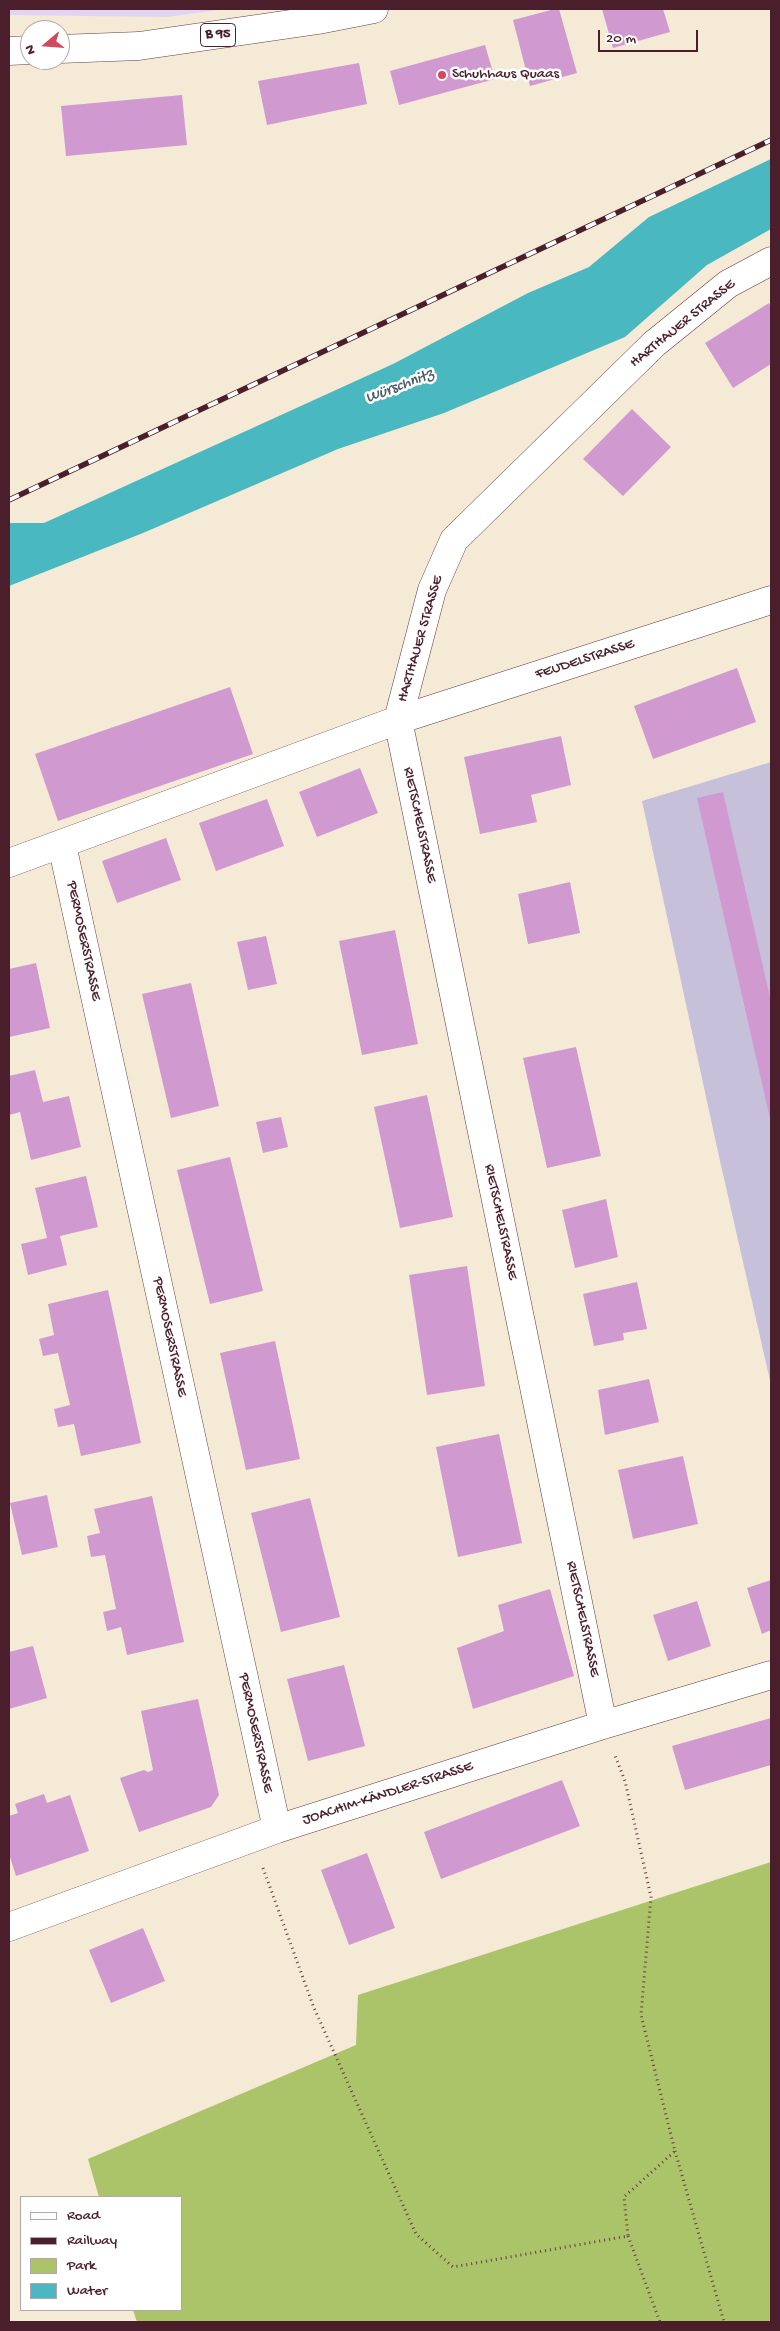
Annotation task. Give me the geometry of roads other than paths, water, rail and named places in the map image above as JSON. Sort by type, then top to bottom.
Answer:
[{"type":"street","name":"B 95","points":[[70,49],[139,46],[318,20],[374,9]]},
{"type":"street","name":"HARTHAUER STRASSE","points":[[9,863],[398,720],[432,590],[454,540],[654,344],[728,284],[771,261]]},
{"type":"street","name":"FEUDELSTRASSE","points":[[398,720],[771,600]]},
{"type":"street","name":"RIETSCHELSTRASSE","points":[[398,720],[603,1725]]},
{"type":"street","name":"PERMOSERSTRASSE","points":[[62,845],[264,1834]]},
{"type":"street","name":"JOACHIM-KÄNDLER-STRASSE","points":[[9,1927],[264,1834],[603,1725],[771,1675]]},
{"type":"water","name":"Würschnitz","points":[[771,159],[771,229],[707,265],[625,337],[444,413],[338,449],[143,533],[9,586],[9,523],[44,523],[393,364],[528,293],[589,267],[649,217]]},
{"type":"railway","points":[[9,500],[771,140]]},
{"type":"place","name":"Schuhhaus Quaas","points":[[442,75]]}]
